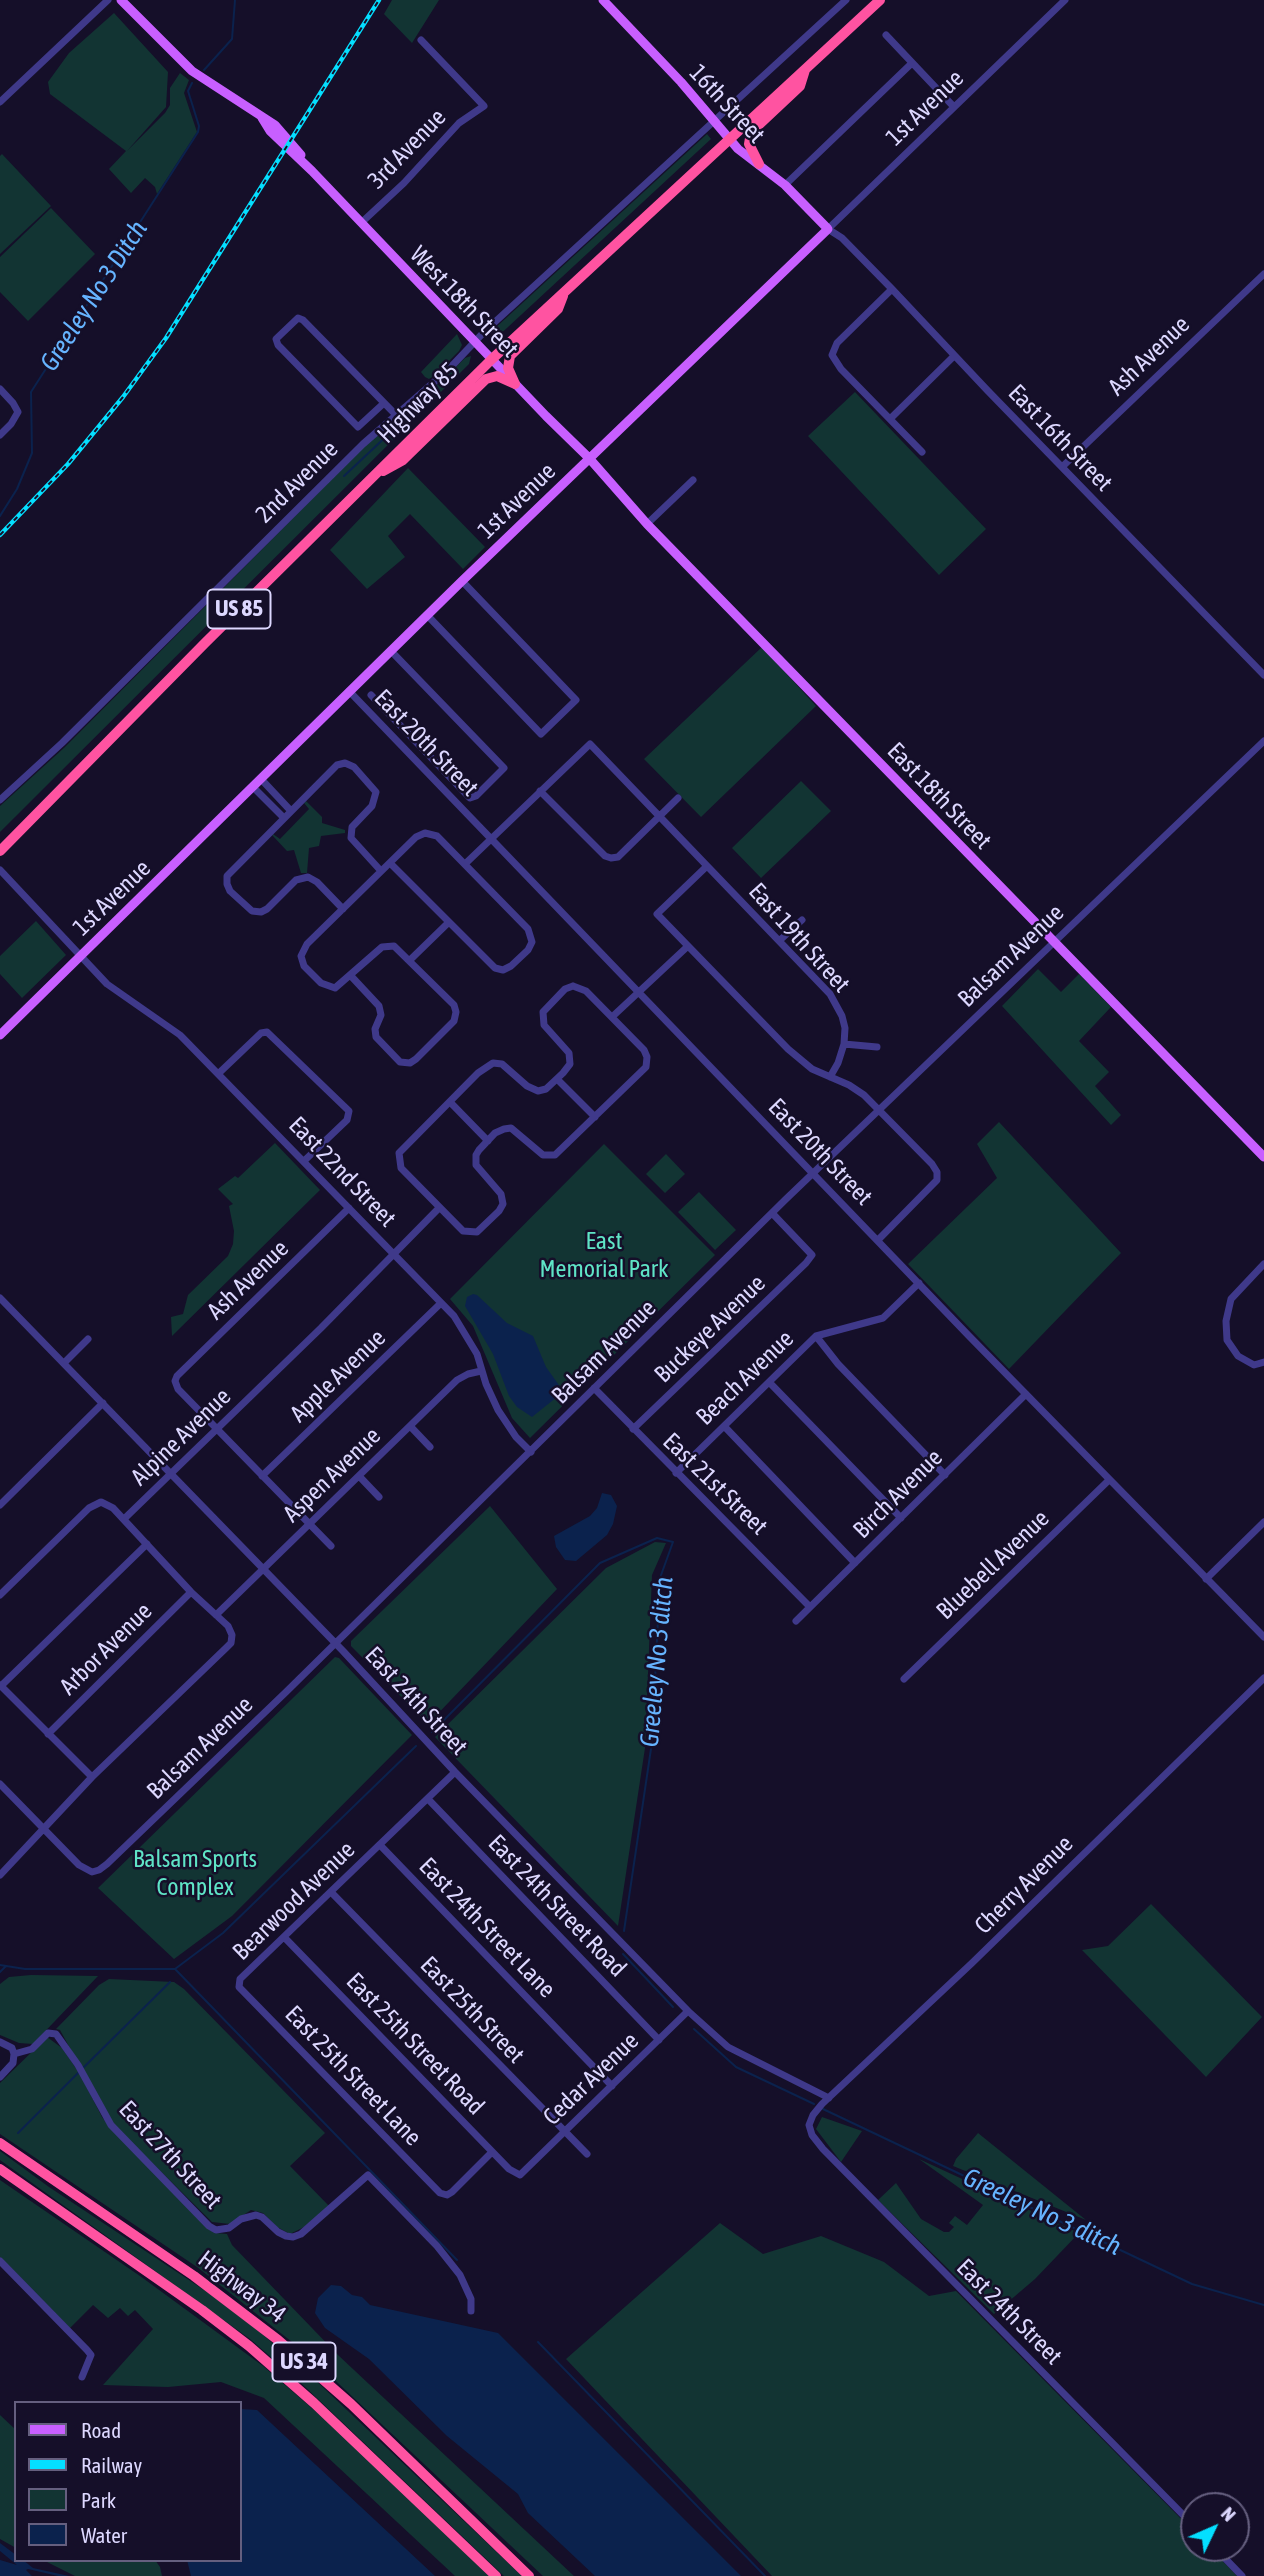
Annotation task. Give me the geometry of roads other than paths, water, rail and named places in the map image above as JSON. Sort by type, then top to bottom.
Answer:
[{"type":"highway","name":"Highway 85","points":[[0,851],[492,359],[880,0]]},
{"type":"highway","points":[[760,164],[749,144],[751,132],[800,86],[806,69]]},
{"type":"highway","points":[[515,384],[508,368],[510,356],[558,309],[564,293]]},
{"type":"highway","points":[[373,476],[403,460],[486,379],[497,376],[515,384]]},
{"type":"highway","name":"Highway 34","points":[[0,2143],[194,2276],[278,2340],[351,2404],[530,2576]]},
{"type":"highway","name":"Highway 34","points":[[0,2169],[202,2310],[249,2346],[314,2403],[496,2576]]},
{"type":"main road","name":"West 18th Street","points":[[121,0],[192,71],[275,125],[297,149],[312,171],[361,223],[589,458]]},
{"type":"main road","name":"16th Street","points":[[603,0],[681,82],[729,140],[785,185],[828,229]]},
{"type":"main road","name":"1st Avenue","points":[[0,1035],[427,615],[828,229]]},
{"type":"main road","name":"East 18th Street","points":[[589,458],[647,524],[1264,1157]]},
{"type":"street","points":[[0,102],[107,0]]},
{"type":"street","name":"2nd Avenue","points":[[0,800],[62,743],[319,486],[449,369],[474,342],[846,0]]},
{"type":"street","name":"1st Avenue","points":[[828,229],[1065,0]]},
{"type":"street","points":[[886,35],[954,107]]},
{"type":"street","name":"3rd Avenue","points":[[361,223],[404,183],[459,123],[484,106],[421,40]]},
{"type":"street","points":[[785,185],[912,63]]},
{"type":"street","name":"East 16th Street","points":[[828,229],[842,238],[892,289],[1264,676]]},
{"type":"street","name":"Ash Avenue","points":[[1062,467],[1264,274]]},
{"type":"street","points":[[892,289],[837,343],[832,355],[841,369],[922,452]]},
{"type":"street","points":[[384,403],[358,427],[278,345],[276,339],[298,318],[303,320],[396,415]]},
{"type":"street","points":[[890,419],[954,356]]},
{"type":"street","points":[[0,389],[18,412],[0,435]]},
{"type":"street","points":[[647,524],[693,480]]},
{"type":"street","points":[[427,615],[541,734],[576,700],[462,581]]},
{"type":"street","points":[[371,695],[470,799],[504,768],[391,651]]},
{"type":"street","name":"East 20th Street","points":[[349,691],[1109,1480],[1264,1637]]},
{"type":"street","name":"Balsam Avenue","points":[[43,1828],[79,1866],[92,1871],[107,1864],[531,1452],[813,1173],[1264,741]]},
{"type":"street","name":"East 19th Street","points":[[540,791],[590,744],[818,980],[836,1003],[845,1028],[844,1044]]},
{"type":"street","points":[[343,909],[317,882],[308,877],[296,880],[261,912],[246,908],[230,891],[226,881],[230,871],[337,765],[349,763],[371,784],[376,796],[372,806],[352,827],[351,838],[381,871]]},
{"type":"street","points":[[261,779],[291,811]]},
{"type":"street","points":[[253,787],[284,818]]},
{"type":"street","points":[[465,864],[540,791],[605,856],[611,858],[618,857],[678,798]]},
{"type":"street","points":[[351,976],[379,1006],[381,1015],[375,1029],[377,1041],[397,1060],[410,1063],[453,1023],[456,1012],[454,1005],[394,946],[383,946],[335,988],[325,986],[304,966],[301,956],[307,944],[416,837],[425,833],[437,836],[465,864],[528,929],[532,942],[528,950],[511,966],[498,970],[390,863]]},
{"type":"street","points":[[707,866],[657,914],[788,1049],[812,1069],[849,1085],[873,1104],[932,1164],[937,1180],[878,1240]]},
{"type":"street","name":"East 22nd Street","points":[[0,870],[117,992],[180,1035],[442,1303],[469,1338],[498,1410],[531,1452]]},
{"type":"street","points":[[779,941],[802,920]]},
{"type":"street","points":[[410,960],[448,923]]},
{"type":"street","points":[[612,1017],[688,946]]},
{"type":"street","points":[[576,986],[586,991],[643,1050],[647,1062],[644,1070],[561,1152],[553,1156],[539,1153],[511,1128],[499,1130],[476,1155],[476,1165],[501,1194],[503,1204],[475,1233],[460,1229],[401,1168],[398,1157],[402,1149],[478,1073],[493,1063],[502,1064],[536,1091],[544,1090],[557,1079],[570,1064],[569,1054],[542,1019],[545,1008],[565,989],[576,986]]},
{"type":"street","points":[[218,1074],[261,1033],[271,1033],[349,1111],[349,1116],[304,1161]]},
{"type":"street","points":[[831,1077],[844,1044],[877,1046]]},
{"type":"street","points":[[557,1079],[595,1117]]},
{"type":"street","points":[[450,1102],[488,1141]]},
{"type":"street","name":"Ash Avenue","points":[[216,1429],[178,1389],[175,1381],[177,1376],[349,1208]]},
{"type":"street","name":"Alpine Avenue","points":[[0,1595],[94,1504],[107,1503],[124,1519],[439,1208]]},
{"type":"street","name":"Buckeye Avenue","points":[[633,1429],[812,1255],[772,1213]]},
{"type":"street","points":[[1263,1266],[1231,1299],[1226,1321],[1227,1340],[1238,1356],[1254,1365],[1264,1362]]},
{"type":"street","name":"Beach Avenue","points":[[676,1473],[816,1336],[883,1318],[919,1283]]},
{"type":"street","name":"East 24th Street","points":[[0,1298],[688,2011],[729,2047],[829,2098]]},
{"type":"street","name":"Apple Avenue","points":[[262,1476],[442,1303]]},
{"type":"street","points":[[816,1336],[838,1364],[945,1475]]},
{"type":"street","points":[[64,1363],[88,1339]]},
{"type":"street","name":"Aspen Avenue","points":[[216,1615],[457,1380],[481,1371]]},
{"type":"street","points":[[769,1382],[901,1518]]},
{"type":"street","name":"East 21st Street","points":[[594,1388],[810,1607]]},
{"type":"street","name":"Birch Avenue","points":[[796,1621],[1026,1394]]},
{"type":"street","points":[[0,1505],[103,1404]]},
{"type":"street","points":[[410,1426],[430,1447]]},
{"type":"street","points":[[724,1426],[855,1563]]},
{"type":"street","points":[[216,1429],[331,1546]]},
{"type":"street","points":[[359,1476],[379,1497]]},
{"type":"street","name":"Bluebell Avenue","points":[[904,1679],[1109,1480]]},
{"type":"street","points":[[0,1875],[92,1777],[226,1648],[232,1639],[231,1631],[124,1519]]},
{"type":"street","points":[[1206,1580],[1264,1522]]},
{"type":"street","points":[[92,1777],[1,1686],[147,1545]]},
{"type":"street","name":"Arbor Avenue","points":[[48,1734],[191,1592]]},
{"type":"street","name":"Cherry Avenue","points":[[810,2118],[1264,1678]]},
{"type":"street","points":[[380,1846],[455,1772]]},
{"type":"street","points":[[0,1784],[43,1828]]},
{"type":"street","name":"East 24th Street Road","points":[[428,1799],[659,2040]]},
{"type":"street","name":"Bearwood Avenue","points":[[239,1987],[240,1979],[380,1846]]},
{"type":"street","name":"East 24th Street Lane","points":[[380,1846],[612,2086]]},
{"type":"street","name":"East 25th Street","points":[[331,1892],[587,2154]]},
{"type":"street","name":"East 25th Street Road","points":[[284,1937],[492,2152],[509,2169],[520,2175]]},
{"type":"street","name":"East 25th Street Lane","points":[[239,1987],[440,2193],[447,2195],[452,2192],[492,2152]]},
{"type":"street","name":"Cedar Avenue","points":[[520,2175],[688,2011]]},
{"type":"street","name":"East 27th Street","points":[[14,2054],[32,2049],[48,2033],[56,2034],[78,2066],[111,2125],[209,2226],[216,2230],[229,2228],[241,2219],[256,2215],[278,2232],[293,2237],[301,2234],[368,2175],[437,2246],[460,2274],[471,2298],[471,2311]]},
{"type":"street","points":[[0,2042],[12,2048],[14,2054],[13,2063],[0,2077]]},
{"type":"street","name":"East 24th Street","points":[[810,2118],[810,2130],[823,2149],[1180,2512]]},
{"type":"street","points":[[0,2262],[87,2350],[91,2356],[82,2377]]},
{"type":"street","points":[[1228,2562],[1242,2576]]},
{"type":"water","points":[[473,1294],[507,1323],[533,1336],[546,1367],[561,1388],[562,1393],[532,1417],[517,1407],[509,1396],[493,1354],[465,1306],[467,1297]]},
{"type":"water","points":[[602,1493],[611,1495],[617,1506],[607,1535],[576,1561],[565,1560],[556,1547],[554,1536],[590,1516],[597,1508]]},
{"type":"water","points":[[331,2285],[341,2286],[352,2295],[362,2297],[370,2305],[498,2333],[741,2576],[595,2576],[528,2513],[518,2494],[447,2436],[369,2359],[325,2328],[315,2313],[318,2298]]},
{"type":"water","points":[[242,2409],[257,2410],[435,2576],[191,2576],[188,2562],[242,2562]]},
{"type":"water","points":[[0,2543],[14,2554],[14,2562],[26,2562],[33,2568],[69,2576],[28,2569],[26,2570],[32,2576],[0,2576],[0,2560],[17,2565],[0,2551]]},
{"type":"waterway","name":"Greeley No 3 Ditch","points":[[204,70],[232,39],[235,0]]},
{"type":"waterway","name":"Greeley No 3 Ditch","points":[[0,516],[17,489],[32,453],[31,392],[198,132],[199,126],[188,91],[192,83]]},
{"type":"waterway","points":[[344,476],[423,402]]},
{"type":"waterway","name":"Greeley No 3 ditch","points":[[432,1732],[600,1563],[657,1538],[673,1542],[660,1578],[652,1742],[624,1931]]},
{"type":"waterway","points":[[0,1965],[25,1969],[175,1969],[223,1933],[416,1746]]},
{"type":"waterway","name":"Greeley No 3 ditch","points":[[623,1954],[673,2007]]},
{"type":"waterway","points":[[0,1972],[6,1966]]},
{"type":"waterway","points":[[176,1970],[457,2260]]},
{"type":"waterway","points":[[84,2067],[170,1982]]},
{"type":"waterway","name":"Greeley No 3 ditch","points":[[694,2029],[736,2067],[814,2104]]},
{"type":"waterway","points":[[18,2133],[78,2073]]},
{"type":"waterway","name":"Greeley No 3 ditch","points":[[823,2109],[1192,2284],[1264,2305]]},
{"type":"waterway","points":[[538,2342],[765,2576]]},
{"type":"railway","points":[[0,535],[68,464],[123,397],[166,338],[379,0]]},
{"type":"park label","name":"East Memorial Park","points":[[604,1255]]},
{"type":"park label","name":"Balsam Sports Complex","points":[[195,1873]]}]
